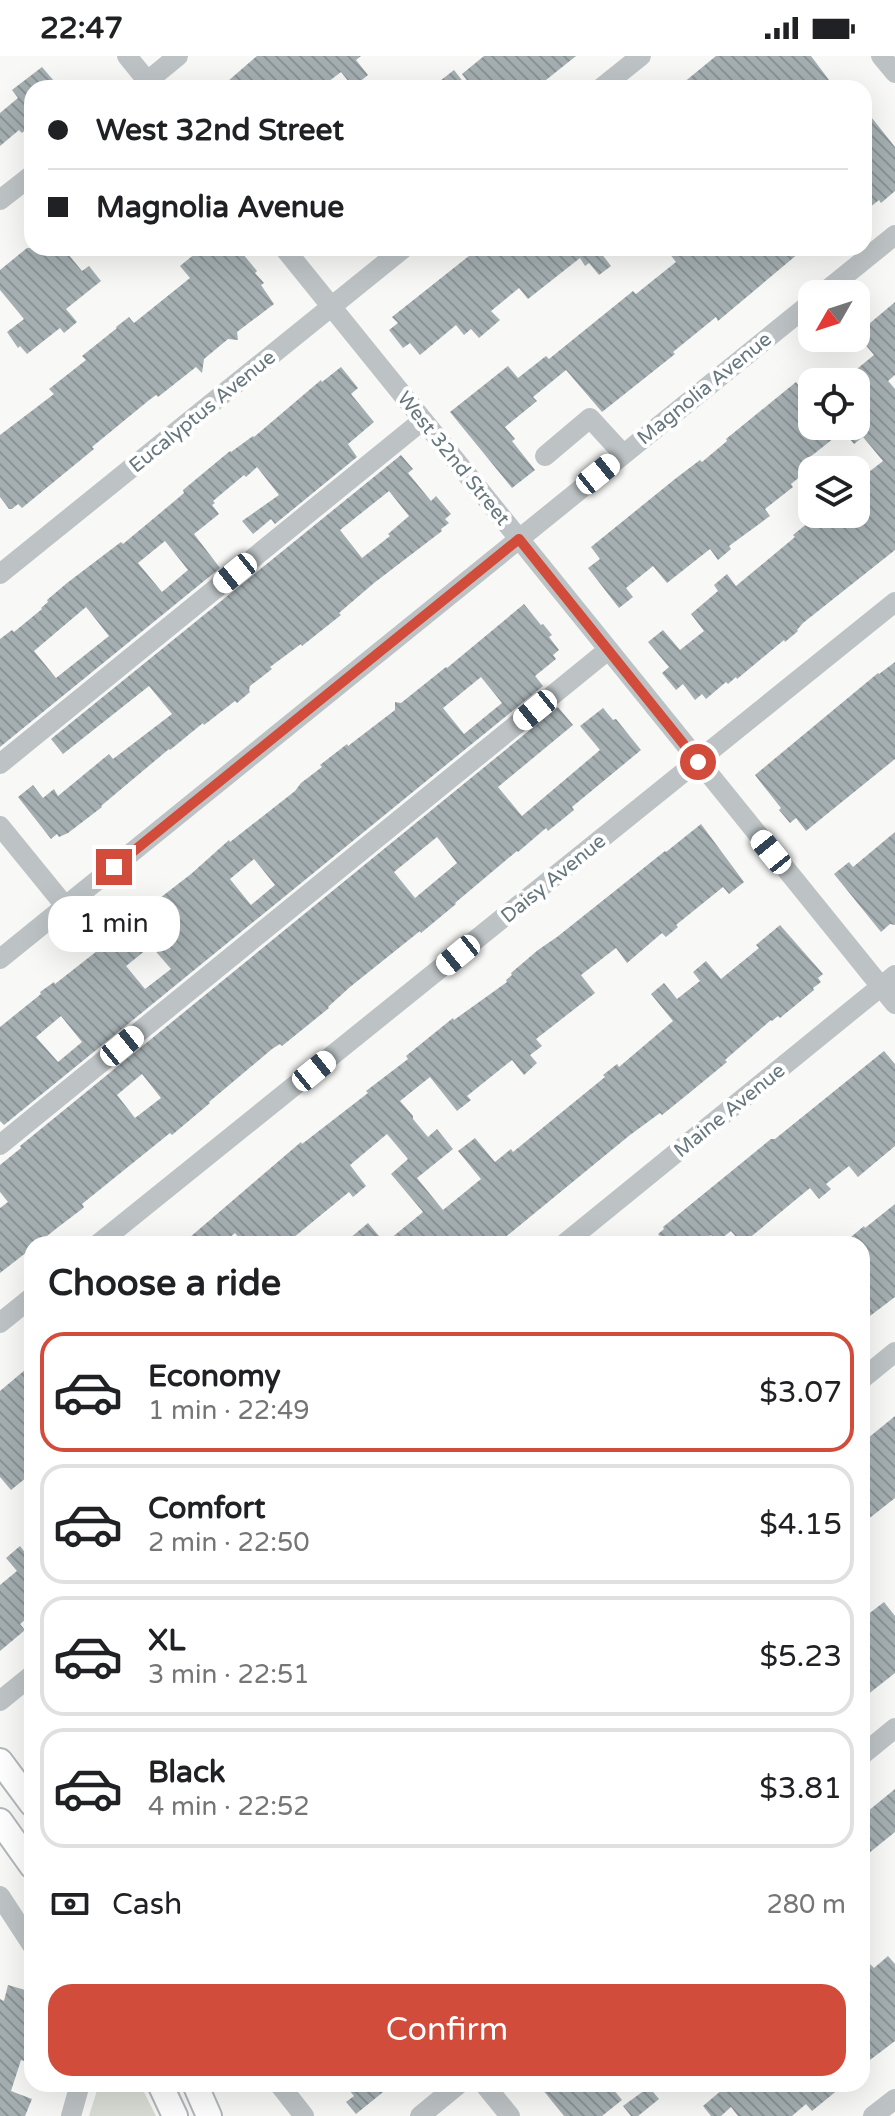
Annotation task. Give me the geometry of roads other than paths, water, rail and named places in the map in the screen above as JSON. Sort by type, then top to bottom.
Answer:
[{"type":"main road","points":[[0,1761],[24,1793]]},
{"type":"main road","points":[[0,1821],[24,1855]]},
{"type":"main road","points":[[164,2092],[175,2116]]},
{"type":"main road","points":[[198,2092],[209,2116]]},
{"type":"street","points":[[127,56],[142,80]]},
{"type":"street","points":[[152,80],[178,56]]},
{"type":"street","points":[[611,80],[641,56]]},
{"type":"street","points":[[881,56],[895,73]]},
{"type":"street","points":[[0,200],[24,181]]},
{"type":"street","points":[[872,254],[895,235]]},
{"type":"street","name":"West 32nd Street","points":[[291,256],[698,762],[888,981],[895,1004]]},
{"type":"street","name":"Eucalyptus Avenue","points":[[0,574],[394,256]]},
{"type":"street","points":[[839,280],[869,256]]},
{"type":"street","name":"Magnolia Avenue","points":[[0,959],[798,313]]},
{"type":"street","points":[[545,456],[590,418],[623,454]]},
{"type":"street","points":[[0,764],[423,420]]},
{"type":"street","name":"Daisy Avenue","points":[[108,1236],[895,602]]},
{"type":"street","points":[[0,1145],[608,650]]},
{"type":"street","points":[[0,826],[66,907]]},
{"type":"street","name":"Maine Avenue","points":[[574,1236],[888,981]]},
{"type":"street","points":[[0,1323],[24,1304]]},
{"type":"street","points":[[870,1372],[895,1352]]},
{"type":"street","points":[[1,1698],[24,1681]]},
{"type":"street","points":[[870,1748],[895,1728]]},
{"type":"street","points":[[0,1896],[24,1933]]},
{"type":"street","points":[[71,2116],[78,2092]]},
{"type":"street","points":[[285,2092],[304,2116]]},
{"type":"street","points":[[420,2116],[449,2092]]},
{"type":"street","points":[[490,2092],[510,2116]]},
{"type":"street","points":[[873,2116],[895,2099]]}]
